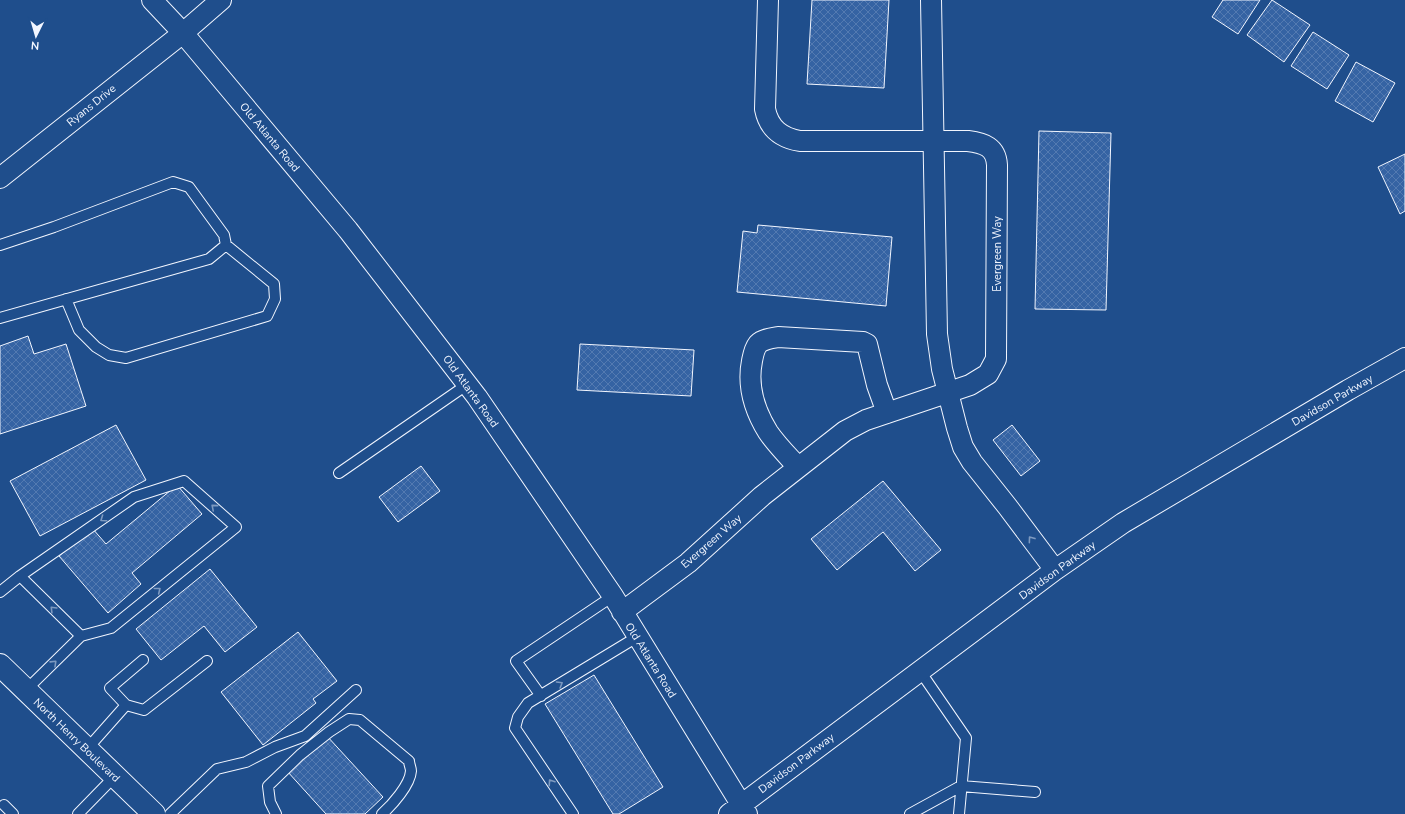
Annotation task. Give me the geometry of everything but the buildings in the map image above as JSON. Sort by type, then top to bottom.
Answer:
[{"type":"highway","name":"North Henry Boulevard","points":[[0,665],[154,814]]},
{"type":"street","name":"Old Atlanta Road","points":[[152,0],[182,33],[348,230],[468,384],[617,604],[739,811]]},
{"type":"street","name":"Ryans Drive","points":[[0,178],[182,33],[221,0]]},
{"type":"street","name":"Evergreen Way","points":[[617,604],[688,563],[762,496],[845,431],[866,420],[970,385],[988,374],[996,358],[997,157],[989,147],[976,142],[800,141],[790,139],[775,131],[769,124],[766,116],[764,101],[768,0]]},
{"type":"street","points":[[931,0],[937,334],[942,369],[963,447],[972,462],[1008,506],[1055,570]]},
{"type":"street","points":[[798,467],[768,432],[756,408],[751,392],[750,377],[753,353],[759,344],[768,339],[778,337],[863,342],[868,345],[877,385],[887,413]]},
{"type":"street","name":"Davidson Parkway","points":[[739,811],[920,671],[1055,570],[1123,523],[1405,358]]},
{"type":"lane","points":[[0,245],[54,227],[173,182],[189,187],[224,236],[226,246],[274,284],[275,299],[267,316],[126,358],[108,355],[96,347],[79,330],[66,299]]},
{"type":"lane","points":[[0,318],[209,258],[226,246]]},
{"type":"lane","points":[[339,472],[468,384]]},
{"type":"lane","points":[[0,592],[20,576],[134,497],[184,481],[236,527],[111,628],[81,636],[26,690]]},
{"type":"lane","points":[[20,576],[81,636]]},
{"type":"lane","points":[[541,696],[516,661],[617,604]]},
{"type":"lane","points":[[572,814],[515,728],[518,717],[528,703],[637,637]]},
{"type":"lane","points":[[143,660],[110,688],[126,705],[144,710],[206,661]]},
{"type":"lane","points":[[920,671],[966,738],[959,814]]},
{"type":"lane","points":[[170,814],[217,769],[246,762],[275,747],[305,736],[356,690]]},
{"type":"lane","points":[[87,749],[126,705]]},
{"type":"lane","points":[[276,814],[270,802],[268,786],[300,754],[349,719],[360,720],[409,761],[411,771],[407,783],[393,804],[382,814]]},
{"type":"lane","points":[[78,814],[115,776]]},
{"type":"lane","points":[[910,814],[961,786],[1035,792]]},
{"type":"lane","points":[[4,805],[13,814]]}]
